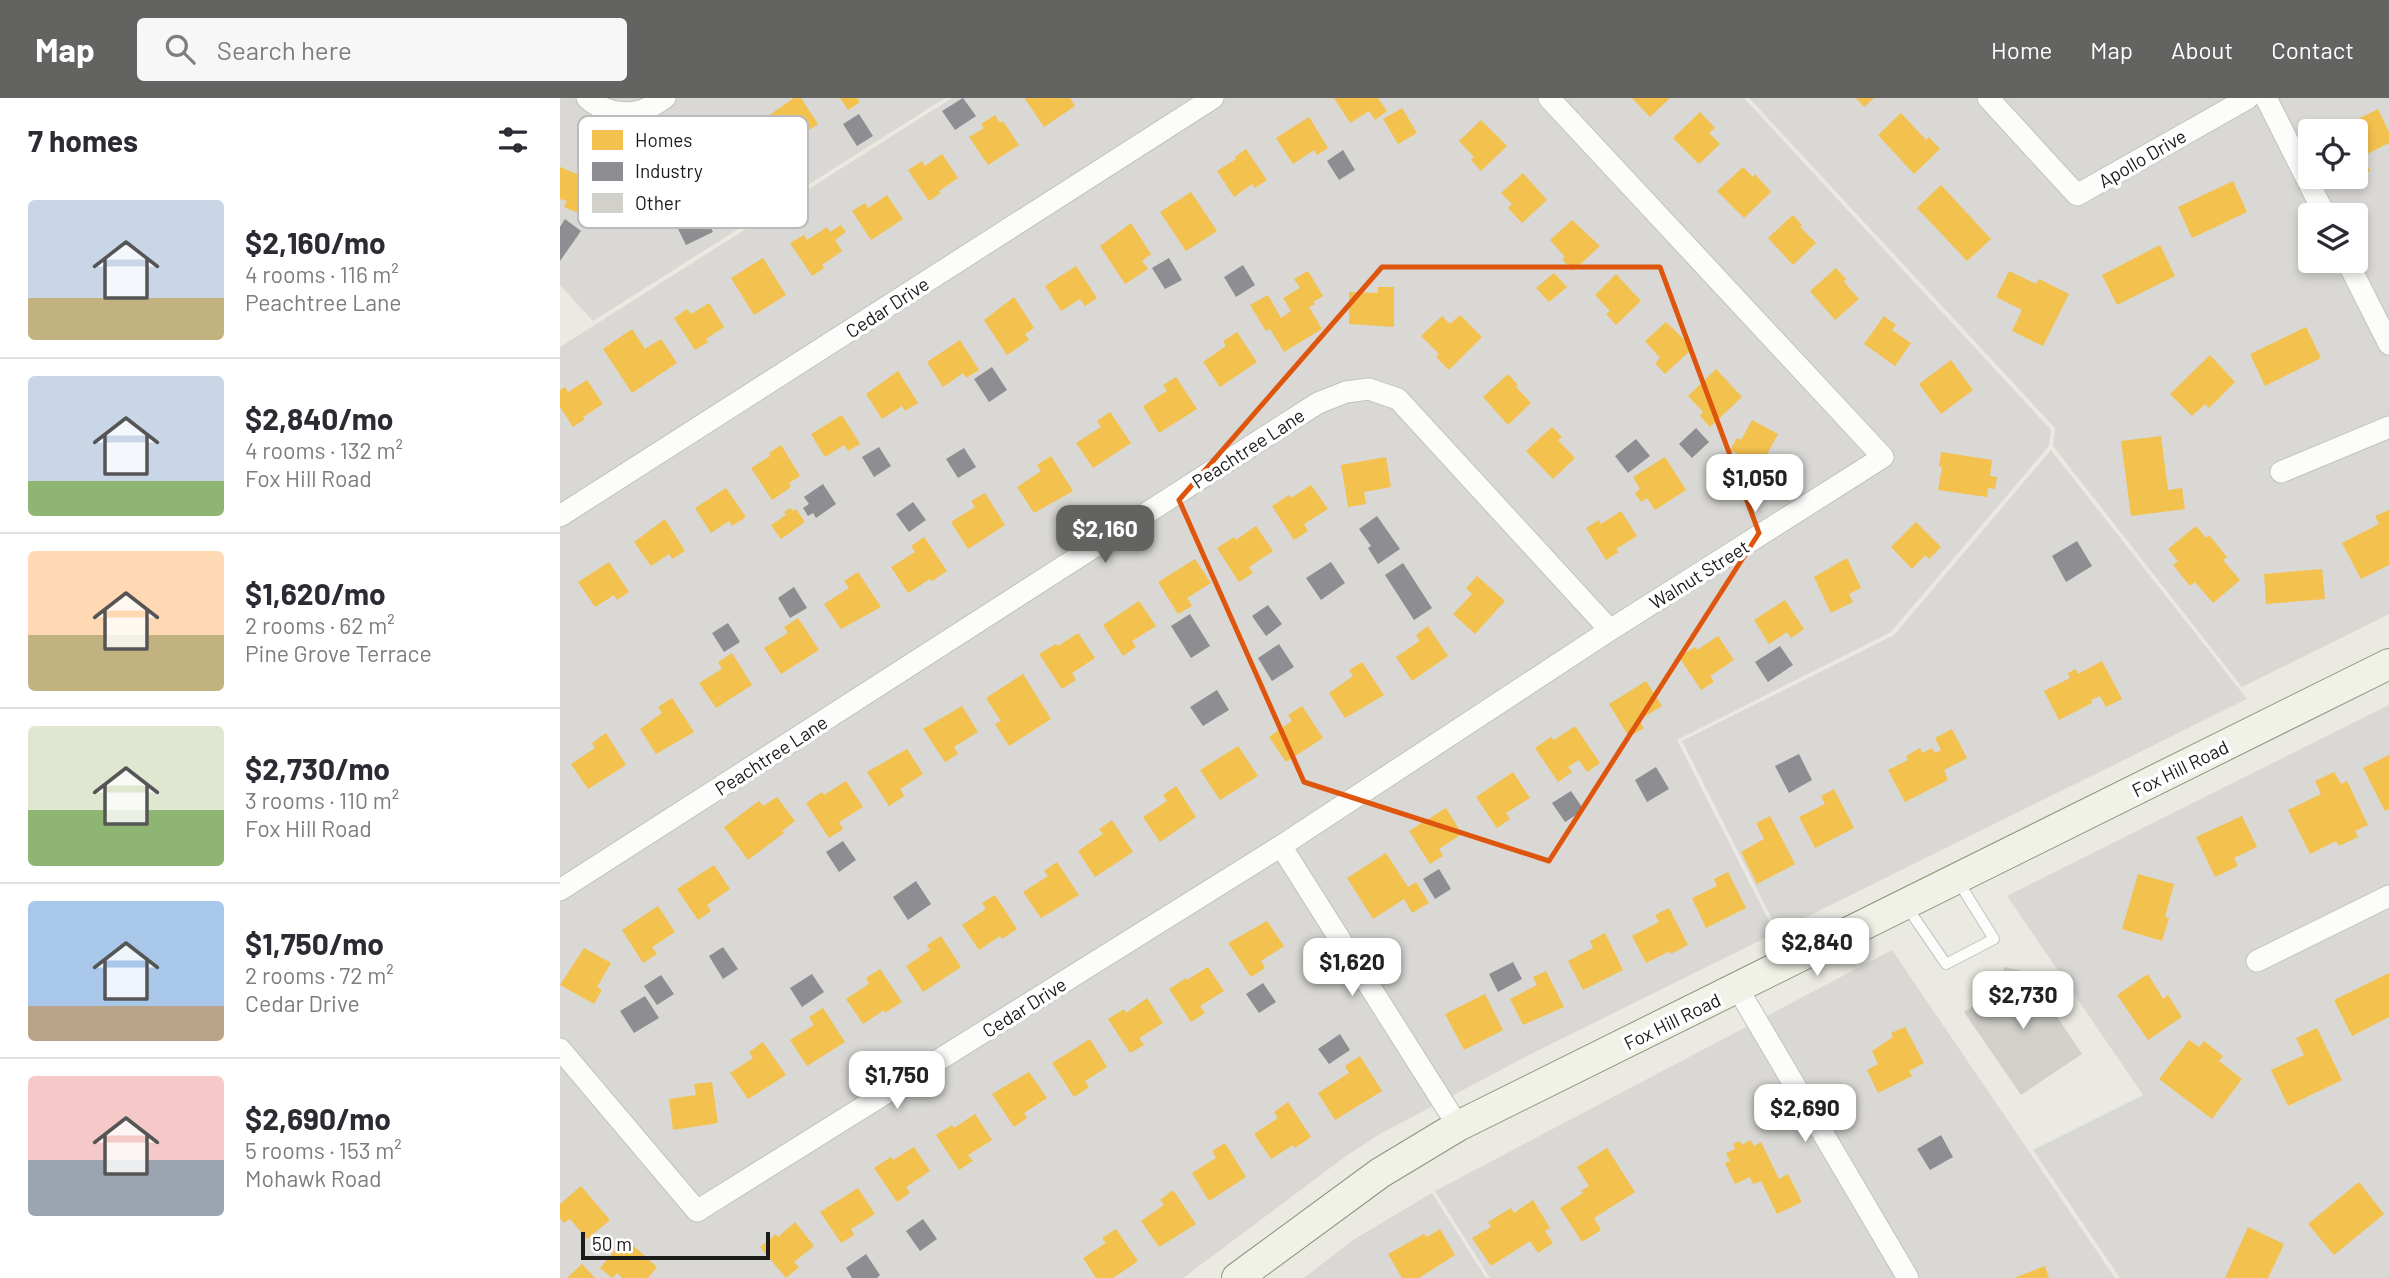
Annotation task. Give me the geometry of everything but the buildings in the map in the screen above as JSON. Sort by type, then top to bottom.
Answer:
[{"type":"main road","name":"Fox Hill Road","points":[[1237,1278],[1380,1173],[1458,1126],[2389,664]]},
{"type":"street","points":[[587,98],[593,104],[616,112],[640,111],[665,98]]},
{"type":"street","name":"Cedar Drive","points":[[560,516],[1213,98]]},
{"type":"street","name":"Walnut Street","points":[[1281,846],[1610,630],[1883,457],[1549,98]]},
{"type":"street","name":"Apollo Drive","points":[[1989,98],[2077,195],[2248,98]]},
{"type":"street","points":[[2266,98],[2319,203]]},
{"type":"street","points":[[2353,273],[2389,344]]},
{"type":"street","name":"Peachtree Lane","points":[[560,890],[1318,403],[1346,392],[1369,389],[1398,399],[1610,630]]},
{"type":"street","points":[[2281,472],[2389,427]]},
{"type":"street","points":[[1281,846],[1458,1126]]},
{"type":"street","name":"Cedar Drive","points":[[560,1049],[697,1211],[1281,846]]},
{"type":"street","points":[[2257,961],[2389,896]]},
{"type":"street","points":[[1738,989],[1908,1278]]},
{"type":"lane","points":[[1905,905],[1946,964],[1994,939],[1957,880]]},
{"type":"highlighted area","points":[[1382,267],[1660,267],[1759,533],[1549,861],[1304,782],[1179,500]]},
{"type":"shaded area","points":[[560,98],[945,98],[808,185],[808,116],[578,116],[578,228],[740,228],[593,321],[560,285]]},
{"type":"shaded area","points":[[952,98],[1744,98],[2051,430],[2049,446],[1891,632],[1677,740],[1775,933],[1529,1055],[1380,1134],[1346,1156],[1183,1278],[560,1278],[560,347],[747,228],[808,228],[808,189]]},
{"type":"shaded area","points":[[1749,98],[2389,98],[2389,614],[2242,687],[2053,446],[2055,428]]},
{"type":"shaded area","points":[[2051,450],[2247,699],[1778,931],[1682,741],[1894,635]]},
{"type":"shaded area","points":[[2389,705],[2389,1278],[2120,1278],[2033,1150],[2143,1095],[2007,896]]},
{"type":"shaded area","points":[[1892,950],[2115,1278],[1490,1278],[1435,1191]]},
{"type":"shaded area","points":[[1432,1193],[1486,1278],[1304,1278],[1353,1240]]}]
